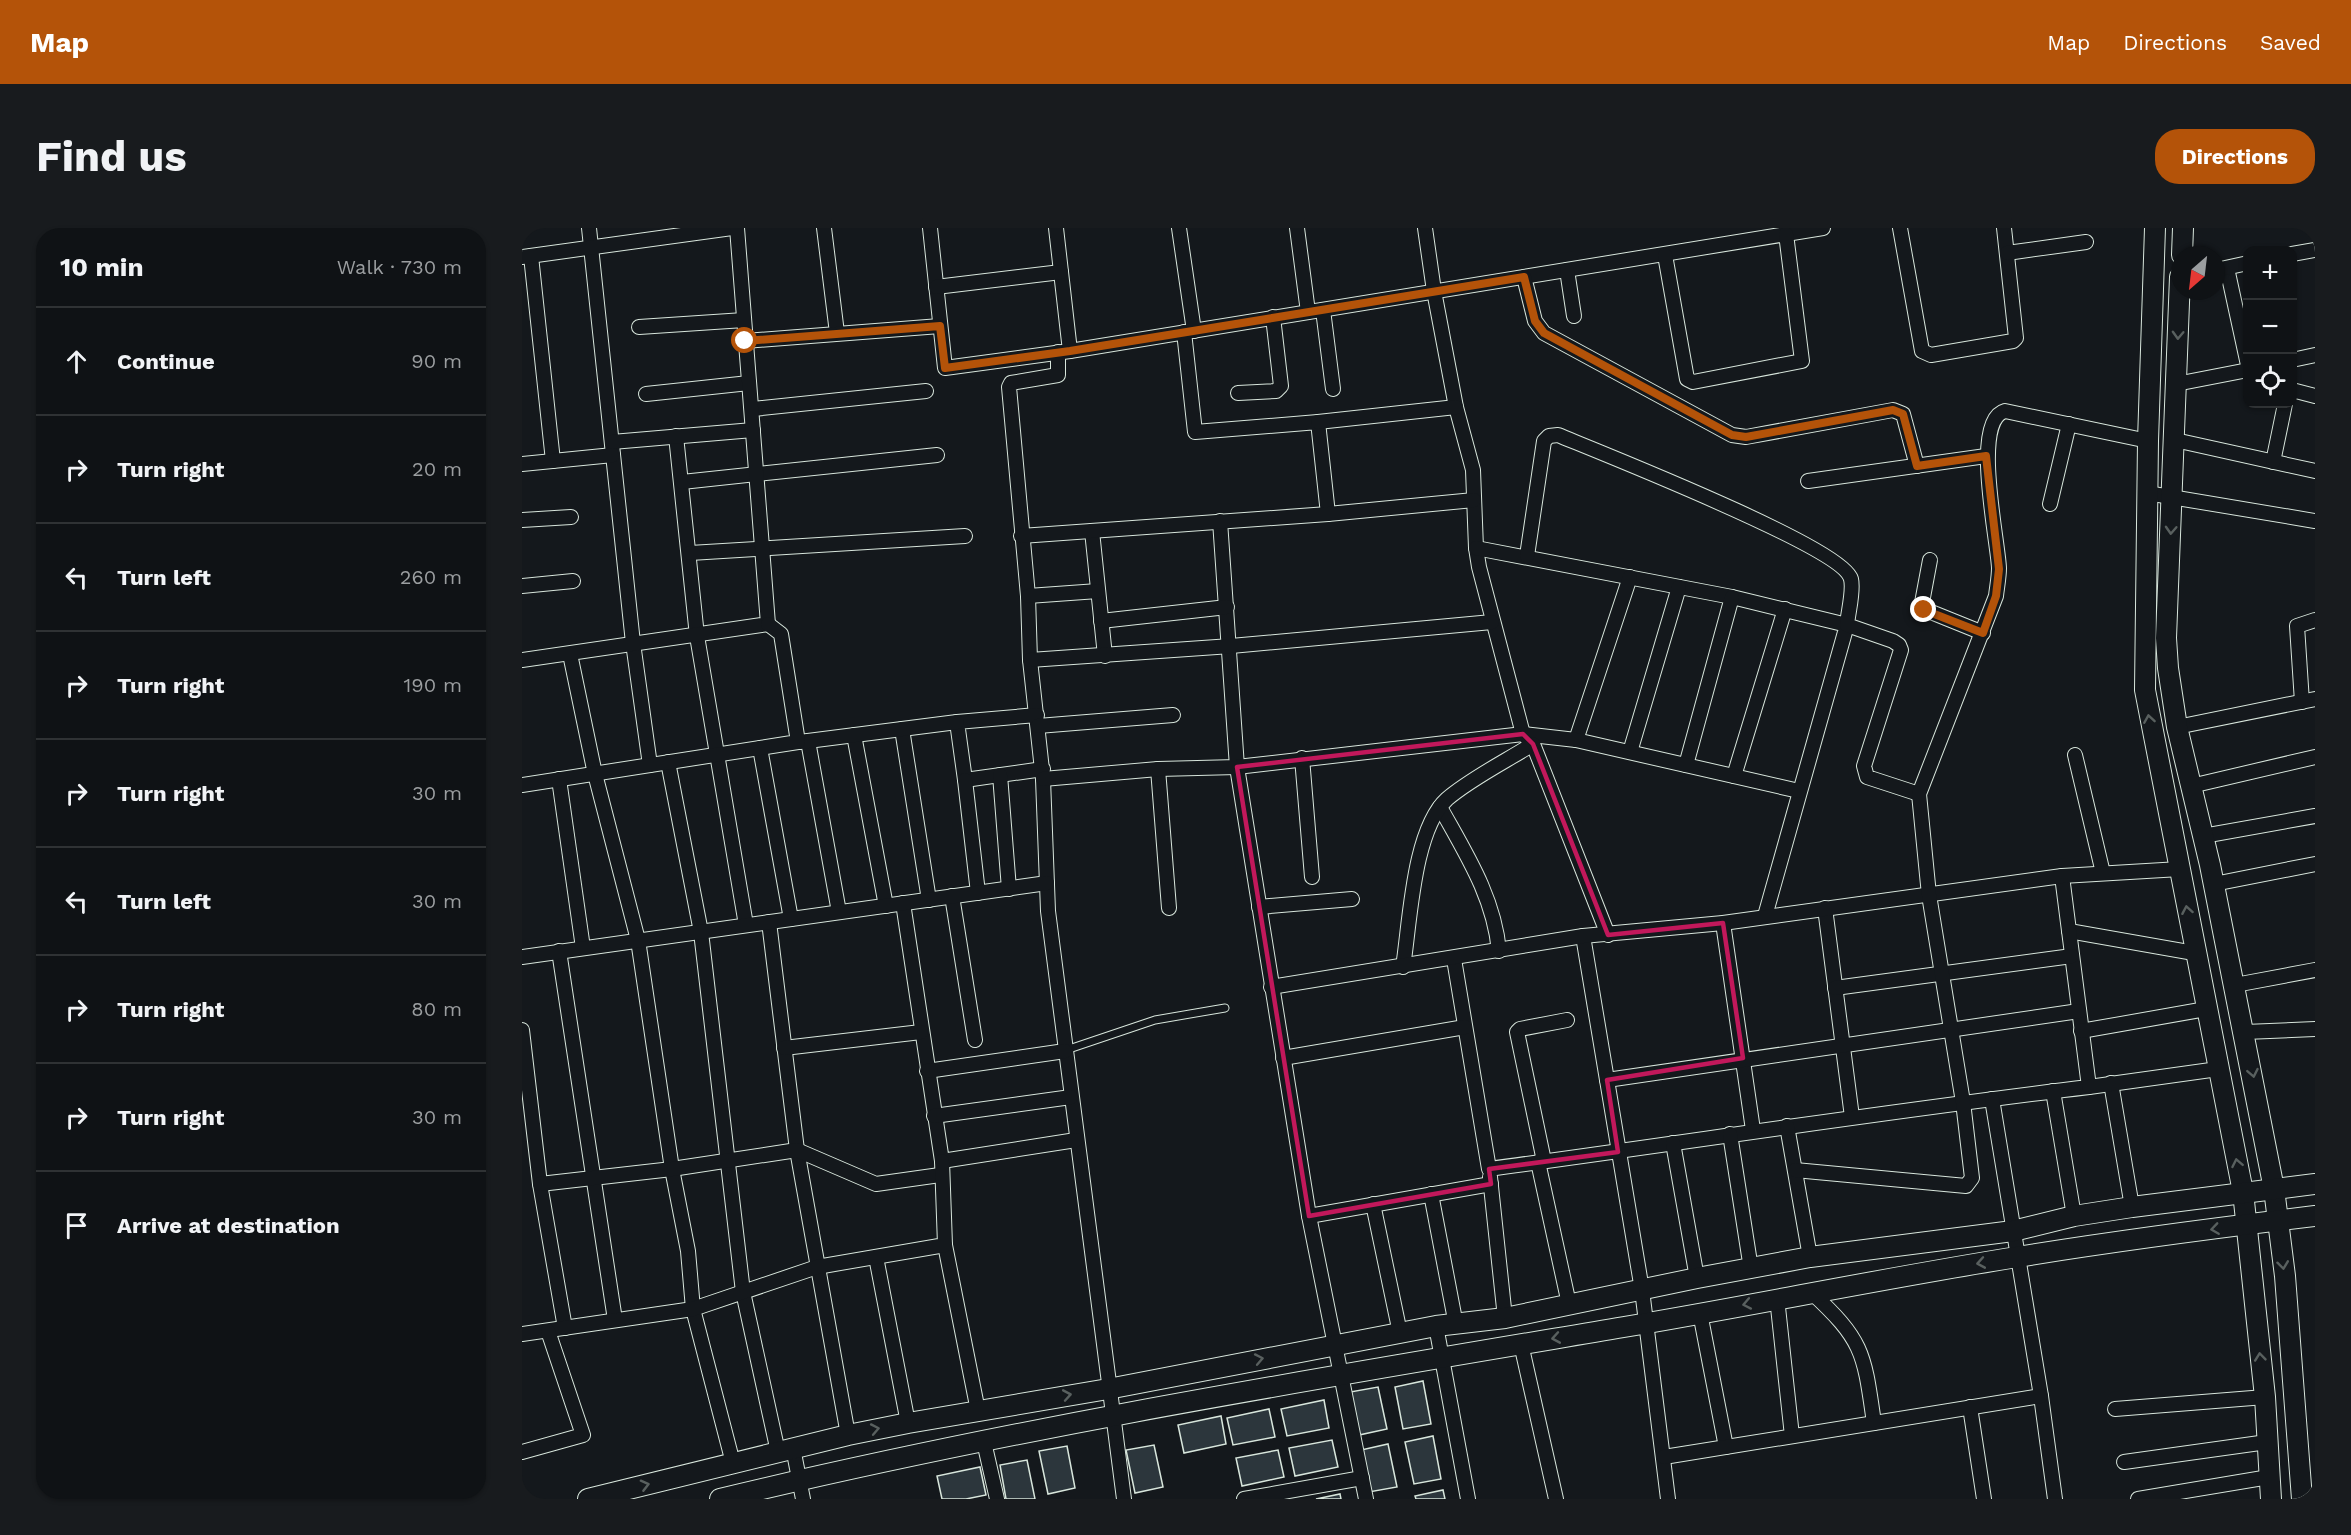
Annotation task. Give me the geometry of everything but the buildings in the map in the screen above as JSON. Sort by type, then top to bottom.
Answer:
[{"type":"street","points":[[589,228],[633,643],[650,765]]},
{"type":"street","points":[[553,461],[526,256],[732,228]]},
{"type":"street","points":[[737,228],[745,341],[753,409],[768,624]]},
{"type":"street","points":[[824,228],[837,333]]},
{"type":"street","points":[[930,228],[945,368],[1064,352],[1823,228]]},
{"type":"street","points":[[1056,228],[1061,272],[1064,352],[1058,375],[1009,385],[1028,596],[1030,660],[1043,774],[1048,911],[1124,1499]]},
{"type":"street","points":[[1179,228],[1189,331],[1195,432],[1456,407]]},
{"type":"street","points":[[1297,228],[1308,312]]},
{"type":"street","points":[[1425,228],[1434,291],[1456,407],[1473,470],[1476,548],[1492,622],[1528,739],[1608,935]]},
{"type":"street","points":[[1900,228],[1922,351],[1926,354],[2013,342],[2016,338],[2004,228]]},
{"type":"street","points":[[2155,228],[2148,441],[2145,690],[2180,868],[2194,953],[2243,1192],[2265,1397],[2271,1499]]},
{"type":"street","points":[[2182,246],[2183,228]]},
{"type":"street","points":[[1665,255],[1687,379],[1693,382],[1802,361],[1786,234]]},
{"type":"street","points":[[2007,253],[2086,242]]},
{"type":"street","points":[[2297,253],[2315,250]]},
{"type":"street","points":[[2225,268],[2243,264]]},
{"type":"street","points":[[1568,270],[1574,316]]},
{"type":"street","points":[[936,287],[1061,272]]},
{"type":"street","points":[[1524,277],[1535,321],[1544,333],[1732,435],[1746,437],[1893,410],[1903,414],[1917,466]]},
{"type":"street","points":[[2225,284],[2244,354]]},
{"type":"street","points":[[2179,300],[2166,638],[2168,668],[2177,727],[2214,884],[2245,1032],[2274,1189],[2302,1499]]},
{"type":"street","points":[[1323,310],[1332,389]]},
{"type":"street","points":[[1238,393],[1276,391],[1281,386],[1273,317]]},
{"type":"street","points":[[639,327],[744,320]]},
{"type":"street","points":[[745,341],[940,326]]},
{"type":"street","points":[[2297,359],[2315,355]]},
{"type":"street","points":[[2176,384],[2243,371]]},
{"type":"street","points":[[2227,374],[2243,378]]},
{"type":"street","points":[[646,394],[749,383]]},
{"type":"street","points":[[753,409],[926,391]]},
{"type":"street","points":[[2297,391],[2315,396]]},
{"type":"street","points":[[2273,462],[2284,408]]},
{"type":"street","points":[[1795,1170],[1966,1186],[1972,1179],[1963,1102],[1929,894],[1919,795],[1996,596],[1999,569],[1986,456],[1995,418],[1999,412],[2005,411],[2148,441]]},
{"type":"street","points":[[1318,422],[1328,514]]},
{"type":"street","points":[[2050,504],[2069,424]]},
{"type":"street","points":[[522,464],[553,461],[676,436],[753,430]]},
{"type":"street","points":[[1527,556],[1544,441],[1550,436],[1558,435],[1783,532],[1846,571],[1851,580],[1847,625],[1765,916]]},
{"type":"street","points":[[676,436],[697,636],[746,925]]},
{"type":"street","points":[[2175,440],[2315,471]]},
{"type":"street","points":[[682,482],[937,455]]},
{"type":"street","points":[[1808,481],[1986,456]]},
{"type":"street","points":[[2147,493],[2315,521]]},
{"type":"street","points":[[1021,536],[1328,514],[1474,500]]},
{"type":"street","points":[[522,520],[571,517]]},
{"type":"street","points":[[1220,521],[1231,646],[1237,767],[1309,1216],[1333,1345],[1366,1499]]},
{"type":"street","points":[[1092,531],[1105,656]]},
{"type":"street","points":[[690,553],[965,536]]},
{"type":"street","points":[[1476,548],[1732,597],[1847,625],[1893,641],[1901,650],[1864,766],[1864,774],[1919,795]]},
{"type":"street","points":[[1930,560],[1922,608],[1983,633]]},
{"type":"street","points":[[1576,740],[1630,577]]},
{"type":"street","points":[[522,586],[573,581]]},
{"type":"street","points":[[1630,752],[1679,587]]},
{"type":"street","points":[[1028,596],[1098,591]]},
{"type":"street","points":[[1686,765],[1732,597]]},
{"type":"street","points":[[1101,621],[1227,608]]},
{"type":"street","points":[[1734,776],[1785,609]]},
{"type":"street","points":[[2177,727],[2308,700],[2297,626],[2315,620]]},
{"type":"street","points":[[1030,660],[1231,646],[1492,622]]},
{"type":"street","points":[[522,660],[768,624],[781,634],[839,912]]},
{"type":"street","points":[[570,654],[595,774],[638,940],[672,1169],[688,1251],[693,1309],[733,1463]]},
{"type":"street","points":[[523,780],[559,779],[803,741],[957,722],[1173,715]]},
{"type":"street","points":[[957,722],[978,893]]},
{"type":"street","points":[[902,729],[929,900]]},
{"type":"street","points":[[854,735],[886,906]]},
{"type":"street","points":[[1403,967],[1419,858],[1440,807],[1528,739]]},
{"type":"street","points":[[965,780],[1000,775],[1237,767],[1302,758],[1528,739],[1576,740],[1799,791]]},
{"type":"street","points":[[760,748],[791,919]]},
{"type":"street","points":[[2075,755],[2103,873]]},
{"type":"street","points":[[2191,786],[2315,757]]},
{"type":"street","points":[[1302,758],[1312,877]]},
{"type":"street","points":[[668,762],[700,932],[743,1292],[785,1450],[801,1490]]},
{"type":"street","points":[[1158,769],[1169,908]]},
{"type":"street","points":[[1000,775],[1008,889]]},
{"type":"street","points":[[559,779],[583,948]]},
{"type":"street","points":[[1440,807],[1486,893],[1494,914],[1499,951]]},
{"type":"street","points":[[2204,837],[2315,816]]},
{"type":"street","points":[[2214,884],[2315,864]]},
{"type":"street","points":[[1271,987],[1454,959],[1583,936],[1723,923],[2062,876],[2180,868]]},
{"type":"street","points":[[2062,876],[2089,1087]]},
{"type":"street","points":[[522,957],[1047,883]]},
{"type":"street","points":[[952,896],[975,1040]]},
{"type":"street","points":[[1259,907],[1352,899]]},
{"type":"street","points":[[903,903],[941,1168],[945,1245],[978,1411]]},
{"type":"street","points":[[1825,908],[1852,1117]]},
{"type":"street","points":[[769,922],[797,1150],[848,1435]]},
{"type":"street","points":[[1723,923],[1753,1130]]},
{"type":"street","points":[[2069,931],[2194,953]]},
{"type":"street","points":[[1583,936],[1642,1290],[1668,1499]]},
{"type":"street","points":[[559,951],[615,1320]]},
{"type":"street","points":[[1835,988],[2072,956]]},
{"type":"street","points":[[1454,959],[1489,1169],[1505,1318]]},
{"type":"street","points":[[2235,985],[2315,970]]},
{"type":"street","points":[[2081,1031],[2206,1009]]},
{"type":"street","points":[[1606,1080],[1743,1058],[1843,1046],[2079,1011]]},
{"type":"street","points":[[1567,1020],[1520,1029],[1517,1032],[1569,1304]]},
{"type":"street","points":[[1283,1058],[1465,1027]]},
{"type":"street","points":[[2245,1032],[2315,1029]]},
{"type":"street","points":[[522,1030],[528,1127],[565,1328]]},
{"type":"street","points":[[784,1048],[921,1032]]},
{"type":"street","points":[[927,1071],[1065,1050]]},
{"type":"street","points":[[1489,1169],[1618,1152],[1753,1130],[2218,1069]]},
{"type":"street","points":[[2111,1083],[2132,1207]]},
{"type":"street","points":[[2053,1091],[2082,1215],[2097,1245]]},
{"type":"street","points":[[934,1116],[1071,1097]]},
{"type":"street","points":[[1992,1099],[2041,1396],[2055,1499]]},
{"type":"street","points":[[1788,1126],[1810,1257]]},
{"type":"street","points":[[1730,1134],[1751,1269]]},
{"type":"street","points":[[540,1184],[672,1169],[797,1150],[876,1184],[1076,1140]]},
{"type":"street","points":[[1673,1143],[1697,1278]]},
{"type":"street","points":[[1309,1216],[1491,1184]]},
{"type":"street","points":[[588,1499],[908,1422],[1108,1389],[1436,1326],[1505,1318],[1810,1257],[2013,1231],[2082,1215],[2132,1207],[2315,1184]]},
{"type":"street","points":[[1431,1194],[1456,1325]]},
{"type":"street","points":[[1373,1204],[1400,1333]]},
{"type":"street","points":[[722,1499],[801,1490],[984,1442],[1340,1374],[2018,1257],[2315,1216]]},
{"type":"street","points":[[522,1335],[693,1309],[817,1267],[945,1245]]},
{"type":"street","points":[[876,1257],[908,1422]]},
{"type":"street","points":[[1811,1292],[1839,1318],[1854,1336],[1861,1351],[1874,1423]]},
{"type":"street","points":[[1777,1298],[1792,1436]]},
{"type":"street","points":[[1700,1313],[1726,1447]]},
{"type":"street","points":[[1436,1326],[1468,1499]]},
{"type":"street","points":[[522,1452],[583,1435],[548,1331]]},
{"type":"street","points":[[1521,1344],[1556,1499]]},
{"type":"street","points":[[1664,1457],[2041,1396]]},
{"type":"street","points":[[2115,1409],[2265,1397]]},
{"type":"street","points":[[1970,1407],[1984,1499]]},
{"type":"street","points":[[984,1442],[997,1499]]},
{"type":"street","points":[[2124,1462],[2268,1442]]},
{"type":"street","points":[[2138,1499],[2270,1477]]},
{"type":"street","points":[[1244,1499],[1293,1495],[1362,1478]]},
{"type":"lane","points":[[1065,1050],[1155,1020],[1225,1008]]},
{"type":"highlighted area","points":[[1523,734],[1533,744],[1608,935],[1723,923],[1743,1058],[1607,1080],[1618,1152],[1489,1169],[1491,1184],[1309,1216],[1237,767]]},
{"type":"route","points":[[745,341],[940,326],[945,368],[1070,351],[1524,277],[1535,321],[1544,333],[1732,435],[1746,437],[1893,410],[1903,414],[1917,466],[1986,456],[1999,569],[1996,596],[1983,633],[1924,610]]}]
